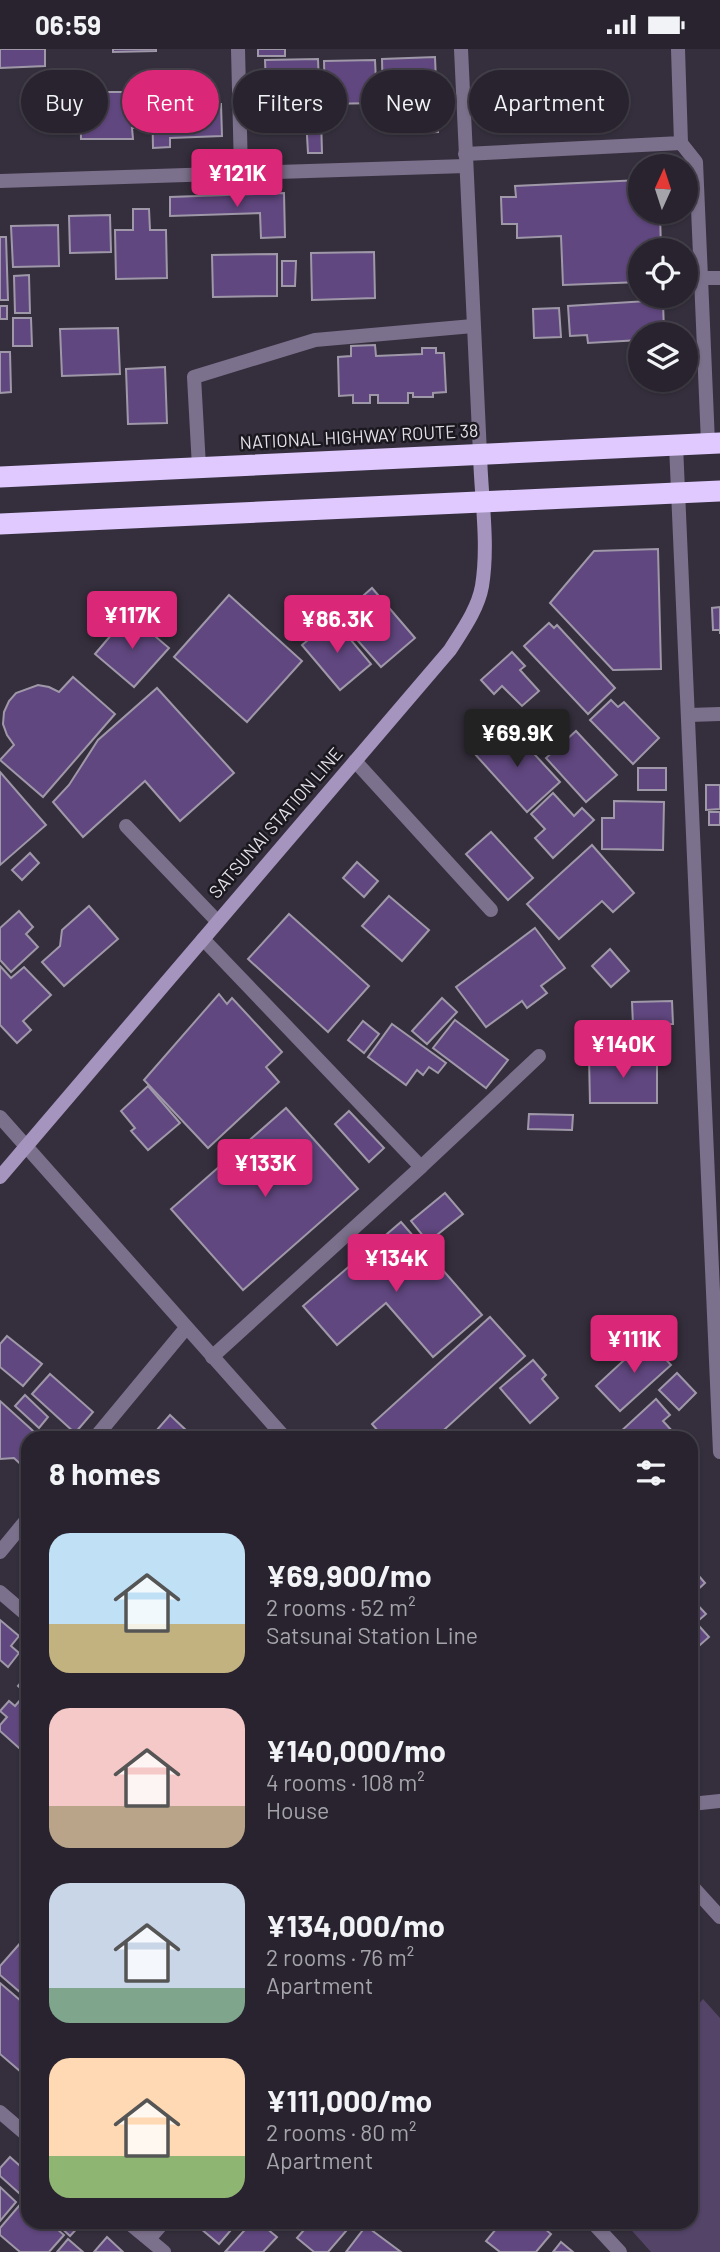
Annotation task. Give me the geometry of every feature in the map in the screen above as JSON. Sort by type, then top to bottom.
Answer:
[{"type":"highway","name":"NATIONAL HIGHWAY ROUTE 38","points":[[0,477],[714,443]]},
{"type":"highway","points":[[0,524],[720,491]]},
{"type":"main road","name":"SATSUNAI STATION LINE","points":[[0,1177],[450,650],[468,621],[481,588],[484,541],[480,454]]},
{"type":"street","points":[[238,49],[241,171]]},
{"type":"street","points":[[461,49],[480,454]]},
{"type":"street","points":[[678,49],[681,143],[696,162],[701,278],[714,443]]},
{"type":"street","points":[[0,181],[465,160],[681,143]]},
{"type":"street","points":[[701,278],[720,278]]},
{"type":"street","points":[[199,467],[194,377],[315,340],[473,326]]},
{"type":"street","points":[[676,445],[720,1452]]},
{"type":"street","points":[[689,715],[720,714]]},
{"type":"street","points":[[355,761],[491,910]]},
{"type":"street","points":[[126,826],[217,921]]},
{"type":"street","points":[[203,939],[421,1167]]},
{"type":"street","points":[[212,1357],[539,1056]]},
{"type":"street","points":[[0,1117],[279,1431]]},
{"type":"street","points":[[101,1431],[186,1328]]},
{"type":"street","points":[[0,1552],[21,1526]]},
{"type":"street","points":[[0,1592],[21,1610]]},
{"type":"street","points":[[698,1803],[720,1801]]},
{"type":"street","points":[[698,1893],[720,1917]]},
{"type":"street","points":[[0,2112],[21,2130]]},
{"type":"street","points":[[136,2229],[164,2252]]},
{"type":"street","points":[[149,2239],[158,2229]]},
{"type":"street","points":[[599,2229],[620,2252]]},
{"type":"shaded area","points":[[703,1999],[720,2018],[720,2252],[651,2252],[630,2229],[698,2229],[698,2005]]},
{"type":"building","points":[[0,49],[45,49],[45,66],[0,68]]},
{"type":"building","points":[[113,49],[156,49],[156,51],[113,52]]},
{"type":"building","points":[[258,49],[285,49],[285,56],[258,56]]},
{"type":"building","points":[[435,57],[436,70],[382,70],[382,59]]},
{"type":"building","points":[[318,59],[318,70],[265,70],[265,60]]},
{"type":"building","points":[[375,60],[375,70],[361,70],[361,103],[347,104],[347,70],[324,70],[324,61]]},
{"type":"building","points":[[108,92],[122,92],[122,133],[132,133],[133,139],[81,139],[81,133],[108,133]]},
{"type":"building","points":[[221,104],[222,136],[170,138],[170,147],[153,148],[153,133],[219,133]]},
{"type":"building","points":[[307,133],[321,133],[322,153],[308,153]]},
{"type":"building","points":[[628,181],[628,224],[660,224],[661,238],[628,238],[628,282],[563,285],[561,236],[517,238],[517,224],[502,224],[501,197],[516,197],[515,186]]},
{"type":"building","points":[[284,193],[285,237],[261,238],[260,213],[170,216],[170,197]]},
{"type":"building","points":[[133,209],[149,209],[150,230],[166,230],[167,278],[116,279],[115,230],[133,230]]},
{"type":"building","points":[[110,215],[111,252],[70,253],[69,216]]},
{"type":"building","points":[[58,225],[59,266],[13,267],[11,226]]},
{"type":"building","points":[[0,237],[6,237],[8,300],[0,300]]},
{"type":"building","points":[[374,252],[375,298],[312,300],[311,253]]},
{"type":"building","points":[[277,254],[277,296],[213,297],[212,255]]},
{"type":"building","points":[[282,261],[296,261],[295,286],[282,286]]},
{"type":"building","points":[[29,275],[30,313],[15,313],[14,276]]},
{"type":"building","points":[[628,302],[628,308],[663,308],[664,322],[628,322],[628,341],[588,343],[587,335],[570,336],[568,306]]},
{"type":"building","points":[[0,306],[7,306],[7,319],[0,319]]},
{"type":"building","points":[[559,308],[561,337],[534,338],[533,309]]},
{"type":"building","points":[[13,318],[31,318],[32,346],[13,346]]},
{"type":"building","points":[[118,328],[120,374],[62,376],[60,329]]},
{"type":"building","points":[[375,345],[376,356],[422,354],[422,348],[436,348],[436,353],[444,353],[446,392],[433,393],[433,397],[413,397],[413,393],[408,393],[408,403],[378,403],[378,395],[370,395],[370,403],[353,403],[353,395],[339,396],[338,357],[351,356],[351,346]]},
{"type":"building","points":[[0,352],[10,352],[11,392],[0,393]]},
{"type":"building","points":[[165,367],[167,423],[128,424],[126,369]]},
{"type":"building","points":[[658,549],[661,669],[613,670],[550,603],[594,551]]},
{"type":"building","points":[[372,588],[415,638],[381,667],[338,618]]},
{"type":"building","points":[[229,595],[302,661],[247,722],[174,657]]},
{"type":"building","points":[[720,607],[720,630],[713,630],[712,608]]},
{"type":"building","points":[[129,614],[169,648],[134,687],[95,654]]},
{"type":"building","points":[[336,622],[371,664],[340,690],[302,645],[320,630],[322,633]]},
{"type":"building","points":[[549,623],[554,628],[557,625],[615,688],[588,714],[524,646]]},
{"type":"building","points":[[512,652],[525,666],[520,670],[539,691],[522,706],[502,686],[494,694],[481,680]]},
{"type":"building","points":[[73,677],[115,714],[43,797],[0,760],[14,745],[3,724],[4,712],[16,693],[38,685],[59,692]]},
{"type":"building","points":[[157,688],[234,773],[180,821],[145,781],[83,837],[53,802],[69,785],[98,740]]},
{"type":"building","points":[[611,700],[618,707],[624,702],[659,738],[633,764],[590,720]]},
{"type":"building","points":[[513,731],[560,782],[527,812],[474,753],[496,733],[503,741]]},
{"type":"building","points":[[576,731],[617,775],[586,802],[546,758]]},
{"type":"building","points":[[638,768],[666,768],[666,790],[638,790]]},
{"type":"building","points":[[0,772],[46,825],[0,865]]},
{"type":"building","points":[[706,785],[720,785],[720,809],[706,810]]},
{"type":"building","points":[[553,793],[574,816],[582,808],[594,820],[553,858],[535,838],[545,829],[531,814]]},
{"type":"building","points":[[614,801],[664,802],[663,850],[602,849],[602,818],[614,818]]},
{"type":"building","points":[[709,812],[720,812],[720,825],[709,825]]},
{"type":"building","points":[[491,832],[533,878],[508,900],[466,854]]},
{"type":"building","points":[[592,845],[634,893],[613,912],[602,901],[559,939],[527,904]]},
{"type":"building","points":[[30,853],[39,863],[22,880],[12,870]]},
{"type":"building","points":[[357,862],[378,881],[364,897],[343,878]]},
{"type":"building","points":[[389,896],[429,930],[402,961],[362,926]]},
{"type":"building","points":[[89,906],[118,939],[64,986],[42,962],[60,946],[62,930]]},
{"type":"building","points":[[19,911],[33,927],[26,934],[38,947],[11,972],[0,960],[0,928]]},
{"type":"building","points":[[289,914],[369,986],[328,1032],[248,959]]},
{"type":"building","points":[[535,928],[565,968],[541,986],[547,993],[527,1008],[522,1001],[486,1027],[456,987]]},
{"type":"building","points":[[610,949],[629,971],[611,987],[592,966]]},
{"type":"building","points":[[0,966],[11,978],[24,967],[51,995],[23,1021],[31,1030],[17,1043],[0,1025]]},
{"type":"building","points":[[219,994],[227,1004],[232,998],[282,1052],[266,1067],[279,1082],[208,1148],[144,1080]]},
{"type":"building","points":[[442,998],[457,1012],[427,1044],[412,1031]]},
{"type":"building","points":[[672,1001],[673,1024],[633,1025],[632,1002]]},
{"type":"building","points":[[455,1020],[508,1060],[486,1088],[433,1048]]},
{"type":"building","points":[[363,1021],[379,1034],[364,1053],[348,1040]]},
{"type":"building","points":[[392,1024],[446,1063],[438,1073],[429,1067],[423,1075],[417,1070],[406,1085],[368,1057]]},
{"type":"building","points":[[589,1057],[657,1057],[657,1103],[590,1103]]},
{"type":"building","points":[[148,1086],[180,1123],[148,1150],[131,1131],[135,1128],[121,1111]]},
{"type":"building","points":[[286,1108],[358,1189],[243,1290],[171,1209]]},
{"type":"building","points":[[349,1111],[384,1148],[369,1162],[335,1124]]},
{"type":"building","points":[[529,1114],[573,1115],[572,1130],[528,1129]]},
{"type":"building","points":[[445,1193],[463,1214],[428,1242],[411,1221]]},
{"type":"building","points":[[401,1222],[482,1315],[433,1357],[386,1303],[337,1345],[303,1306]]},
{"type":"building","points":[[490,1317],[525,1356],[443,1431],[378,1431],[372,1424]]},
{"type":"building","points":[[7,1336],[42,1364],[23,1386],[0,1367],[0,1344]]},
{"type":"building","points":[[647,1339],[671,1365],[620,1411],[596,1386]]},
{"type":"building","points":[[533,1360],[546,1375],[542,1379],[558,1398],[530,1423],[500,1388]]},
{"type":"building","points":[[677,1373],[696,1393],[679,1410],[659,1390]]},
{"type":"building","points":[[50,1374],[93,1412],[77,1431],[73,1431],[32,1394]]},
{"type":"building","points":[[25,1395],[48,1417],[39,1428],[15,1406]]},
{"type":"building","points":[[656,1399],[670,1415],[663,1421],[672,1431],[621,1431]]},
{"type":"building","points":[[0,1401],[33,1431],[21,1431],[21,1464],[14,1458],[0,1459]]},
{"type":"building","points":[[170,1415],[187,1431],[156,1431]]},
{"type":"building","points":[[698,1575],[705,1583],[698,1589]]},
{"type":"building","points":[[698,1605],[706,1614],[698,1621]]},
{"type":"building","points":[[0,1620],[19,1636],[11,1646],[19,1653],[8,1667],[0,1660]]},
{"type":"building","points":[[698,1627],[709,1637],[698,1647]]},
{"type":"building","points":[[21,1699],[21,1750],[0,1731],[0,1725],[7,1717],[0,1711],[9,1701],[15,1706]]},
{"type":"building","points":[[21,1942],[21,1993],[0,1975],[0,1966]]},
{"type":"building","points":[[0,1983],[21,2001],[21,2072],[0,2054]]},
{"type":"building","points":[[10,2157],[21,2167],[19,2193],[0,2176],[0,2168]]},
{"type":"building","points":[[0,2187],[16,2202],[0,2221]]},
{"type":"building","points":[[21,2204],[21,2229],[57,2229],[64,2235],[49,2252],[20,2252],[0,2235],[0,2228]]},
{"type":"building","points":[[62,2229],[76,2229],[70,2236]]},
{"type":"building","points":[[201,2229],[232,2229],[219,2244]]},
{"type":"building","points":[[246,2229],[267,2229],[277,2237],[263,2252],[225,2252]]},
{"type":"building","points":[[305,2229],[348,2229],[328,2252],[314,2252],[297,2238]]},
{"type":"building","points":[[364,2229],[370,2229],[401,2252],[346,2252]]},
{"type":"building","points":[[496,2229],[545,2229],[551,2234],[536,2252],[500,2252],[486,2241]]},
{"type":"building","points":[[107,2237],[123,2252],[94,2252]]},
{"type":"building","points":[[68,2239],[83,2252],[57,2252]]},
{"type":"building","points":[[561,2242],[573,2252],[553,2252]]}]
